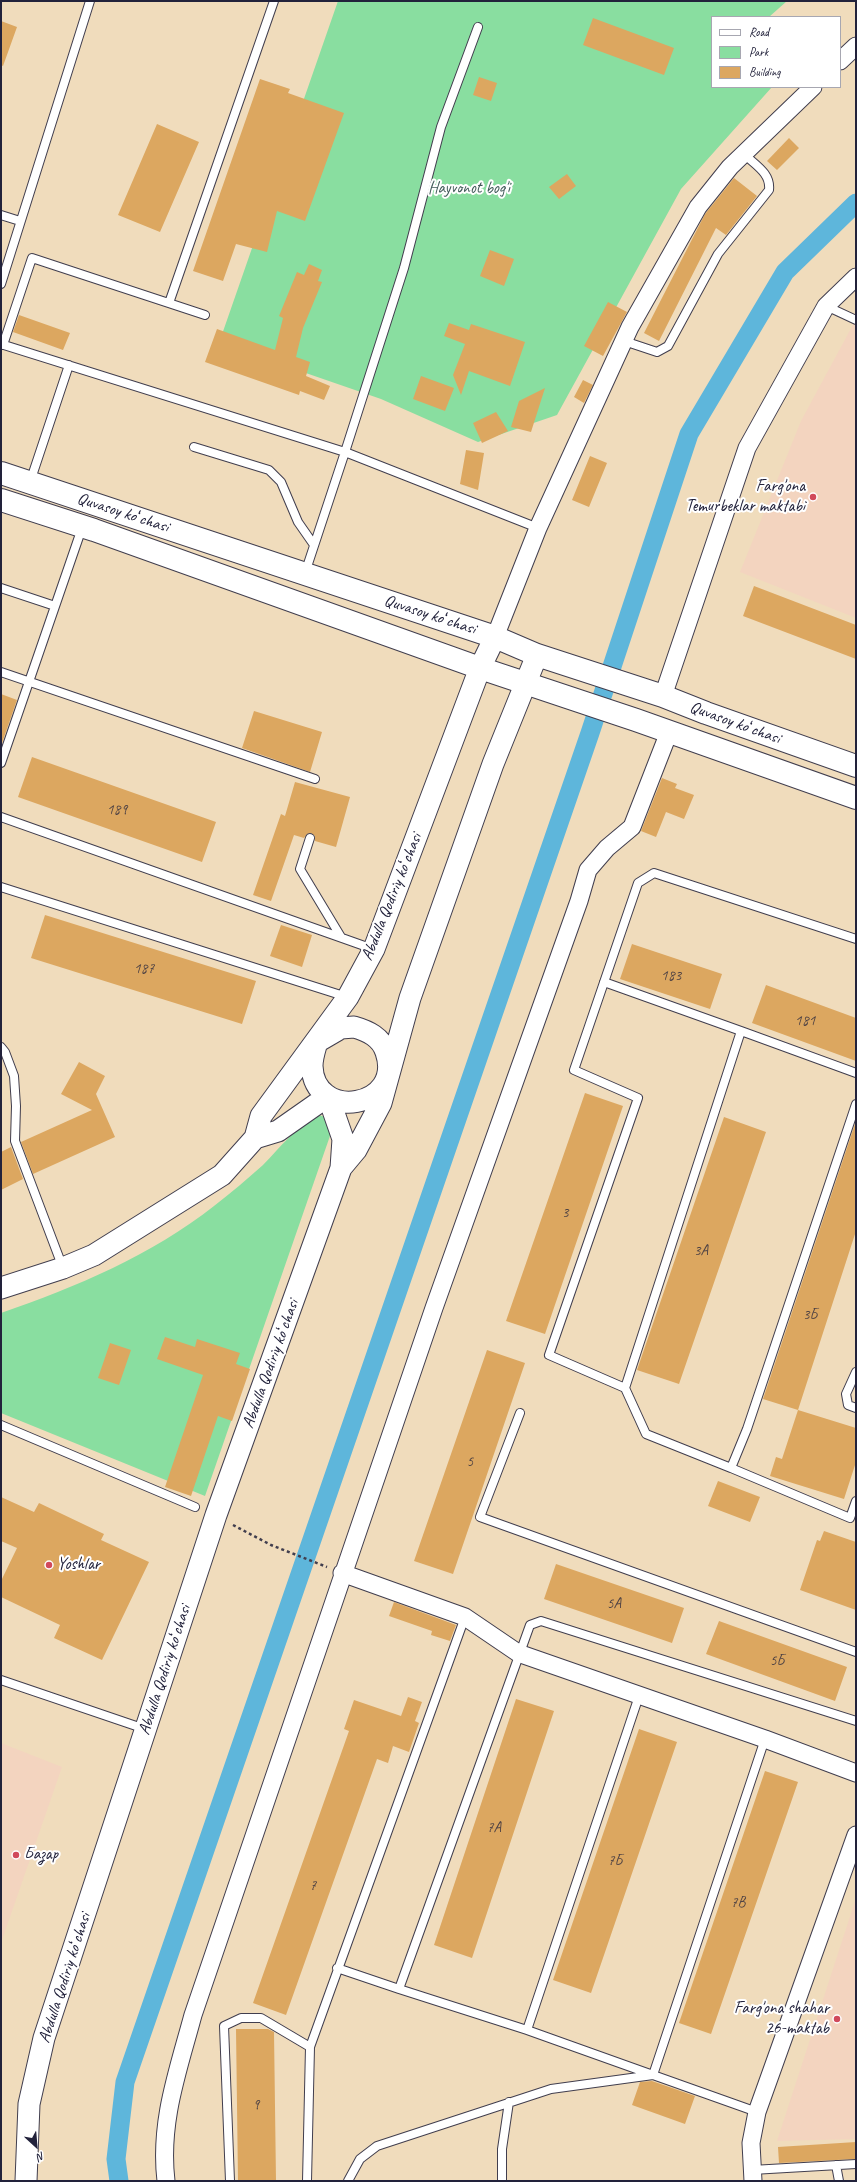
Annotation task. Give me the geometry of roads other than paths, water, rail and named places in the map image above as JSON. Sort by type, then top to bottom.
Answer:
[{"type":"main road","name":"Quvasoy koʻchasi","points":[[1,473],[495,637],[537,655],[654,694],[706,714],[856,766]]},
{"type":"main road","name":"Quvasoy koʻchasi","points":[[1,500],[83,526],[480,668],[636,720],[856,798]]},
{"type":"street","points":[[841,60],[856,46]]},
{"type":"street","points":[[495,637],[538,528],[624,340],[698,207],[730,167],[812,88]]},
{"type":"street","points":[[654,694],[747,448],[826,306],[856,276]]},
{"type":"street","name":"Abdulla Qodiriy koʻchasi","points":[[1,1288],[63,1268],[94,1255],[161,1215],[222,1175],[255,1138],[261,1116],[317,1042],[348,997],[374,949],[480,668],[495,637]]},
{"type":"street","name":"Abdulla Qodiriy koʻchasi","points":[[26,2181],[29,2104],[44,2038],[216,1515],[342,1168],[356,1150],[381,1103],[388,1072],[410,998],[493,764],[537,655]]},
{"type":"street","points":[[166,2181],[164,2132],[170,2097],[193,2015],[342,1573],[579,901],[588,870],[606,848],[632,827],[664,731]]},
{"type":"street","points":[[354,1027],[366,1030],[377,1037],[384,1047],[388,1059],[388,1072],[384,1084],[376,1094],[365,1101],[352,1103],[340,1102],[328,1096],[320,1088],[314,1077],[312,1065],[317,1042],[341,1028],[354,1027]]},
{"type":"street","points":[[255,1138],[278,1131],[328,1096]]},
{"type":"street","name":"Abdulla Qodiriy koʻchasi","points":[[328,1096],[343,1139],[342,1168]]},
{"type":"street","points":[[342,1573],[465,1617],[518,1653],[765,1739],[856,1773]]},
{"type":"street","points":[[752,2175],[751,2143],[757,2112],[856,1835]]},
{"type":"lane","points":[[1,284],[90,1]]},
{"type":"lane","points":[[169,303],[274,1]]},
{"type":"lane","points":[[305,574],[404,268],[441,127],[478,27]]},
{"type":"lane","points":[[624,340],[657,352],[668,346],[718,254],[769,190],[770,182],[766,174],[744,154]]},
{"type":"lane","points":[[1,215],[20,221]]},
{"type":"lane","points":[[205,315],[32,258],[2,345],[345,452],[538,528]]},
{"type":"lane","points":[[826,306],[856,320]]},
{"type":"lane","points":[[30,482],[69,365]]},
{"type":"lane","points":[[194,447],[269,470],[281,482],[298,522],[314,545]]},
{"type":"lane","points":[[1,763],[83,526]]},
{"type":"lane","points":[[1,588],[55,606]]},
{"type":"lane","points":[[1,672],[315,779]]},
{"type":"lane","points":[[1,817],[374,949]]},
{"type":"lane","points":[[310,838],[300,869],[341,937]]},
{"type":"lane","points":[[856,939],[654,873],[638,884],[574,1070],[638,1098],[549,1355],[625,1388],[646,1434],[731,1468],[853,1520],[856,1501]]},
{"type":"lane","points":[[1,887],[348,997]]},
{"type":"lane","points":[[604,982],[856,1073]]},
{"type":"lane","points":[[625,1388],[741,1031]]},
{"type":"lane","points":[[1,1047],[5,1052],[14,1076],[16,1106],[14,1141],[63,1268]]},
{"type":"lane","points":[[731,1468],[747,1429],[856,1104]]},
{"type":"lane","points":[[856,1372],[846,1394],[848,1405],[856,1408]]},
{"type":"lane","points":[[520,1413],[480,1517],[856,1652]]},
{"type":"lane","points":[[1,1426],[195,1507]]},
{"type":"lane","points":[[307,2181],[310,2047],[337,1968],[465,1617]]},
{"type":"lane","points":[[399,1989],[518,1653],[530,1625],[541,1621],[856,1721]]},
{"type":"lane","points":[[1,1680],[145,1729]]},
{"type":"lane","points":[[527,2030],[639,1696]]},
{"type":"lane","points":[[653,2075],[765,1739]]},
{"type":"lane","points":[[337,1968],[527,2030],[757,2112]]},
{"type":"lane","points":[[230,2181],[224,2026],[241,2018],[261,2018],[310,2047]]},
{"type":"lane","points":[[348,2181],[360,2159],[377,2146],[551,2089],[653,2075]]},
{"type":"lane","points":[[502,2181],[502,2149],[509,2102]]},
{"type":"lane","points":[[752,2175],[856,2164]]},
{"type":"lane","points":[[836,2165],[839,2181]]},
{"type":"waterway","points":[[119,2181],[116,2159],[125,2082],[590,733],[689,434],[785,272],[856,203]]},
{"type":"place","name":"Farg'ona Temurbeklar maktabi","points":[[813,497]]},
{"type":"place","name":"Yoshlar","points":[[49,1565]]},
{"type":"place","name":"Базар","points":[[16,1855]]},
{"type":"place","name":"Farg'ona shahar 26-maktab","points":[[837,2019]]},
{"type":"park label","name":"Hayvonot bog'i","points":[[469,189]]}]
